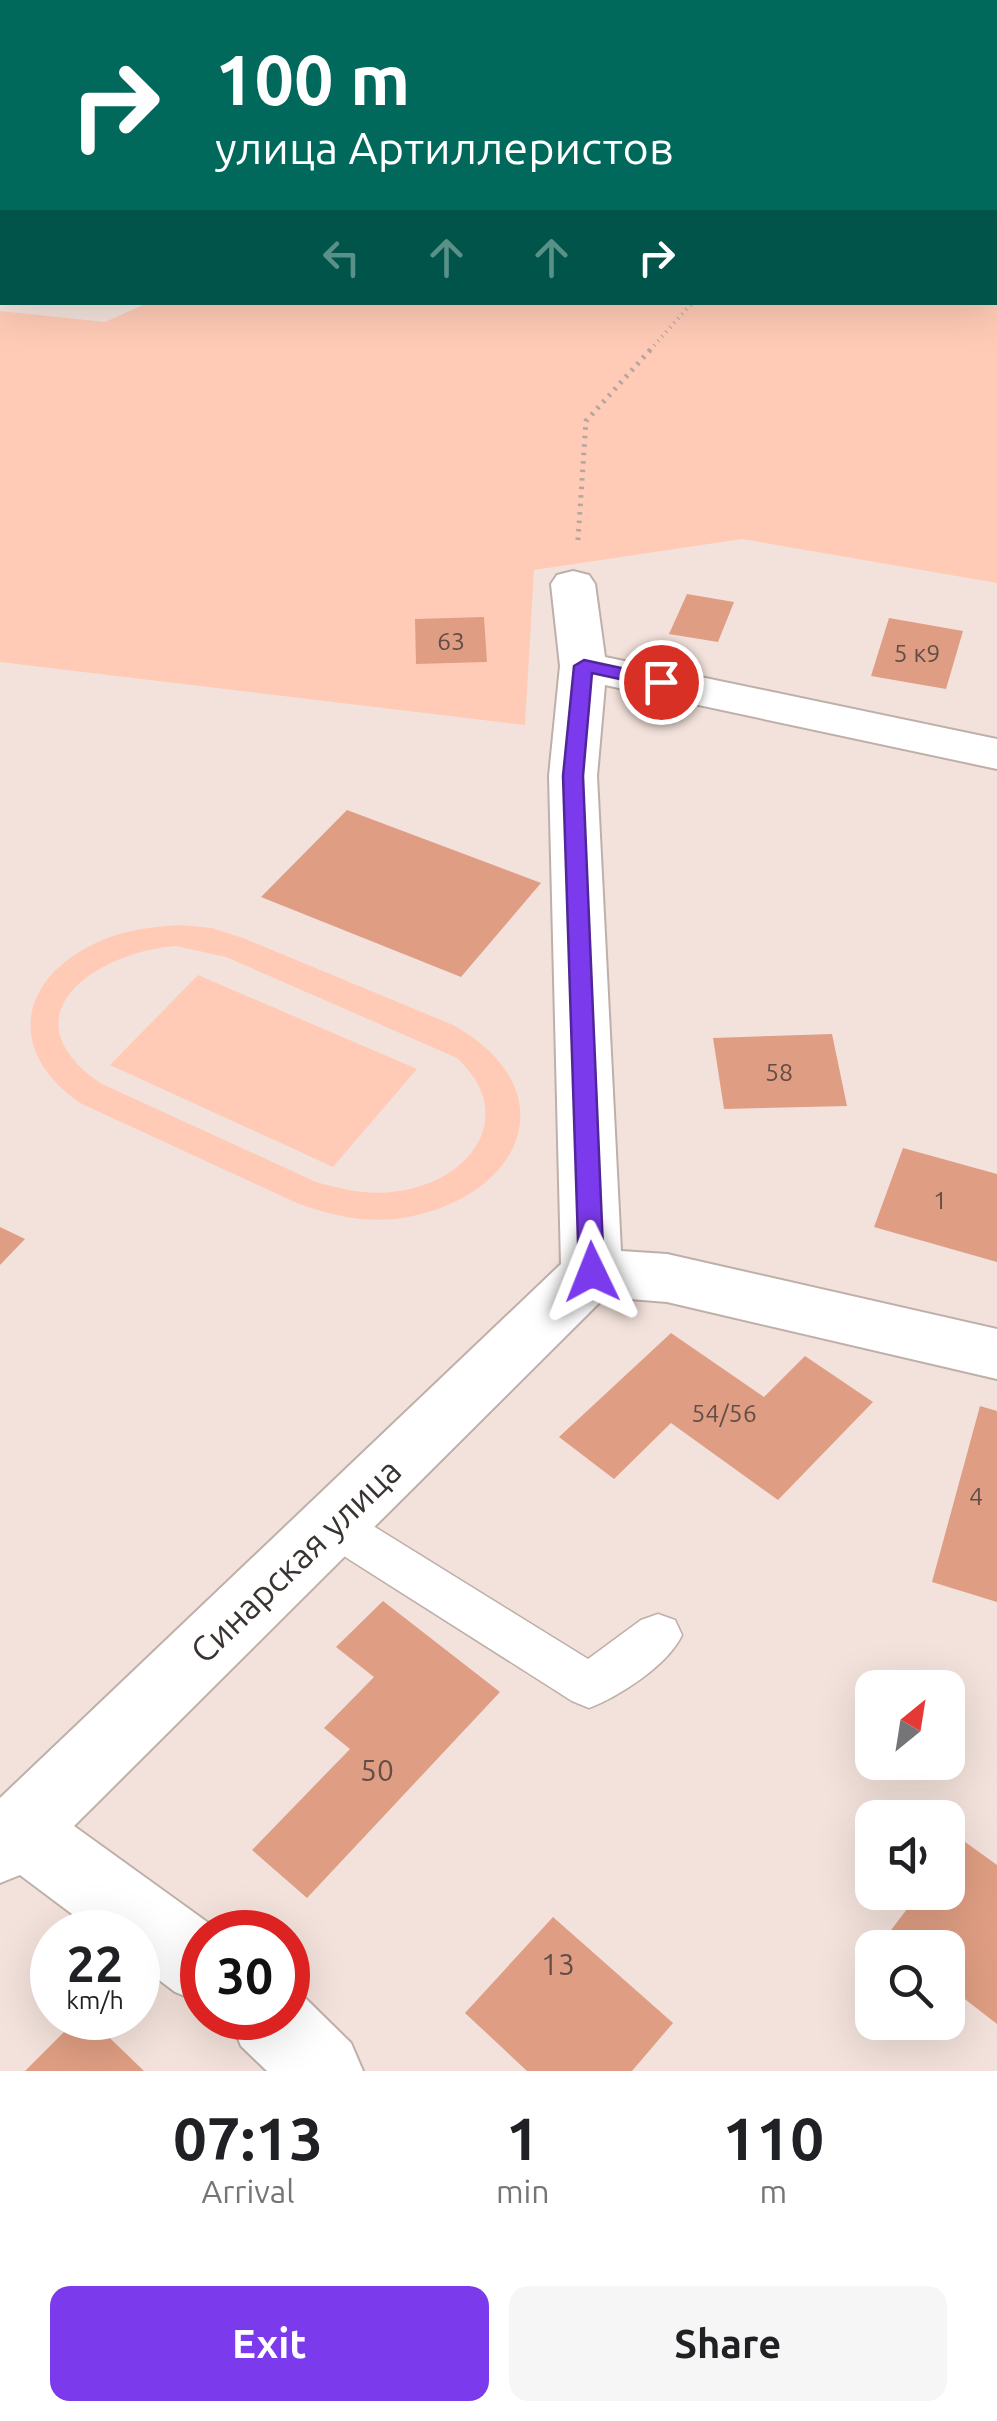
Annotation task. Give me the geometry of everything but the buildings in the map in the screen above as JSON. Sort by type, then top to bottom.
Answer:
[{"type":"street","points":[[574,584],[584,666],[573,776],[592,1272],[667,1278],[997,1354]]},
{"type":"street","points":[[584,666],[997,754]]},
{"type":"street","name":"Синарская улица","points":[[10,1840],[592,1272]]},
{"type":"street","points":[[10,1840],[180,1950]]},
{"type":"street","points":[[291,2040],[322,2071]]},
{"type":"lane","points":[[333,1525],[589,1686],[658,1635]]},
{"type":"path","points":[[574,584],[584,492],[586,421],[690,305]]},
{"type":"shaded area","points":[[143,305],[997,305],[997,583],[742,539],[534,570],[525,725],[0,662],[0,311],[105,322]]},
{"type":"shaded area","points":[[179,925],[212,928],[243,938],[453,1025],[488,1050],[510,1078],[520,1107],[518,1135],[505,1161],[483,1184],[452,1203],[398,1219],[355,1218],[299,1204],[80,1103],[55,1081],[39,1058],[31,1035],[32,1011],[41,989],[57,969],[80,951],[110,937]],"holes":[[[176,946],[226,957],[457,1058],[475,1080],[484,1101],[485,1122],[478,1142],[465,1160],[425,1185],[399,1191],[367,1192],[326,1185],[102,1084],[73,1059],[60,1035],[60,1012],[71,992],[91,975],[145,951]]]},
{"type":"shaded area","points":[[198,975],[417,1069],[333,1167],[110,1065]]},
{"type":"route","points":[[592,1272],[573,776],[584,666],[661,682]]}]
